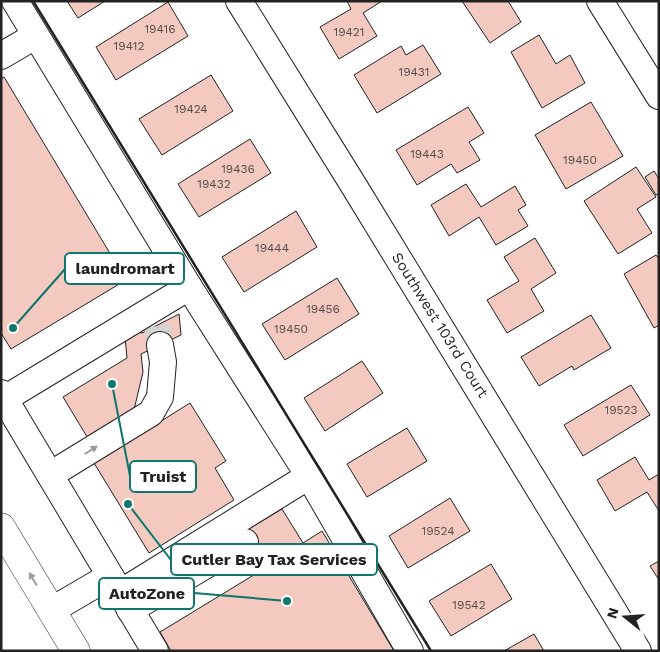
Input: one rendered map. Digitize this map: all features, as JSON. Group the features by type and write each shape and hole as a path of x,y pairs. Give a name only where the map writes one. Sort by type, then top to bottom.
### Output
{"highway":[{"path":"1,527 76,651"}],"street":[{"path":"14,1 189,287 309,476 410,651"},
{"name":"Southwest 103rd Court","path":"239,1 638,651"},
{"path":"600,1 659,96"},
{"path":"1,56 36,36"},
{"path":"155,651 2,398 155,327 189,287"},
{"path":"50,475 151,412 160,397 163,362 155,327"},
{"path":"124,600 309,476"},
{"path":"52,610 124,600 248,546"}],"building":[{"path":"67,1 105,1 78,18"},
{"path":"347,1 382,1 363,13 377,36 339,59 320,27 351,9"},
{"path":"462,1 508,1 521,22 490,43"},
{"path":"168,2 188,36 116,80 96,47"},
{"path":"539,35 556,64 570,55 585,83 542,108 511,52"},
{"path":"423,45 441,74 377,113 354,75 401,46 406,55"},
{"path":"211,75 233,111 162,155 139,119"},
{"path":"4,77 126,280 11,349 1,333 1,79"},
{"path":"591,102 623,156 566,189 535,135"},
{"path":"468,107 484,133 469,142 480,160 457,173 451,164 417,185 396,150"},
{"path":"250,139 271,173 199,217 178,184"},
{"path":"636,167 656,197 637,209 652,233 618,254 584,201"},
{"path":"654,171 659,179 659,194 656,195 645,177"},
{"path":"466,184 481,207 515,186 526,205 518,210 528,226 496,245 479,217 449,236 431,205"},
{"path":"296,211 317,247 244,292 222,257"},
{"path":"535,238 556,273 531,289 544,311 507,333 487,300 519,281 504,257"},
{"path":"656,255 659,259 659,325 654,328 624,274"},
{"path":"337,278 359,314 285,360 262,324"},
{"path":"179,314 181,335 141,354 143,372 133,414 89,440 63,397 127,358 125,337 132,331 142,333"},
{"path":"591,315 611,348 574,370 572,366 539,386 521,357"},
{"path":"362,361 383,393 325,431 304,398"},
{"path":"631,385 650,415 583,456 564,425"},
{"path":"190,403 226,461 215,468 234,500 149,553 94,463"},
{"path":"407,428 427,461 367,497 347,464"},
{"path":"635,457 649,480 659,474 659,511 647,492 615,511 597,480"},
{"path":"450,498 470,531 408,568 389,536"},
{"path":"282,509 303,543 322,531 394,651 171,651 160,632 262,570 240,534"},
{"path":"659,561 659,580 650,566"},
{"path":"491,564 512,599 451,636 429,601"},
{"path":"534,634 544,651 504,651"}],"tunnel":[{"path":"157,326 160,345"}],"wall":[{"path":"33,1 431,651"}],"place":[{"name":"laundromart","path":"13,328"},
{"name":"Truist","path":"112,384"},
{"name":"Cutler Bay Tax Services","path":"128,504"},
{"name":"AutoZone","path":"287,601"}]}
